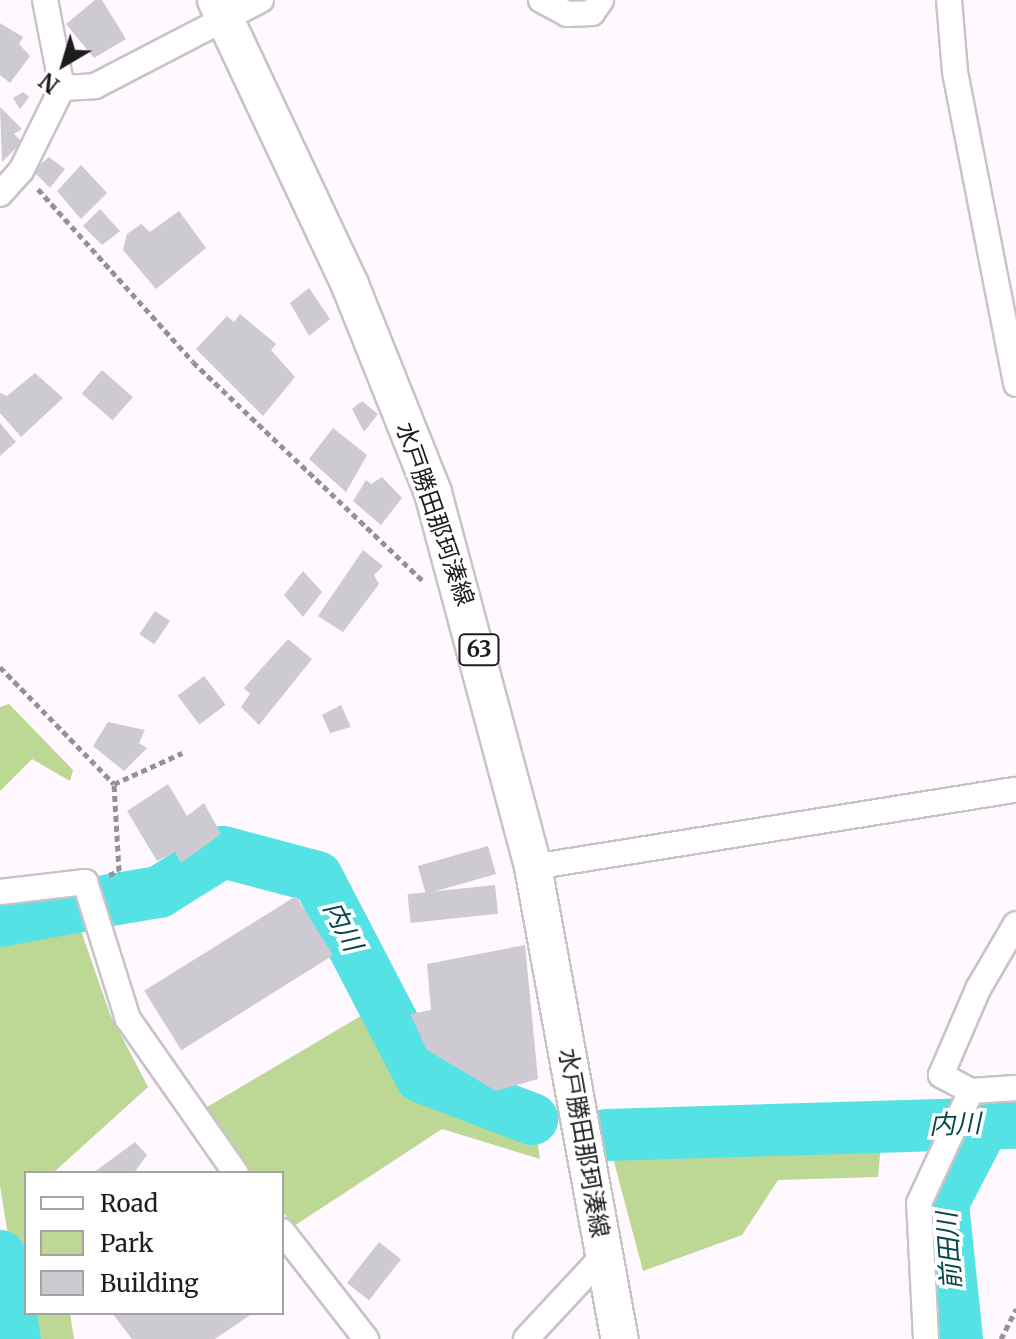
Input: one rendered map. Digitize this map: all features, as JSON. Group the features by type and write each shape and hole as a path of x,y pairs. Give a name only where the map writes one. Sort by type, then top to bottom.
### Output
{"main road":[{"name":"水戸勝田那珂湊線","path":"221,10 350,285 433,493 533,867 620,1339"}],"street":[{"path":"0,194 21,171 62,88 45,0"},
{"path":"62,88 95,86 221,10 261,0"},
{"path":"541,0 567,14 592,13 601,0"},
{"path":"949,0 955,72 1016,384"},
{"path":"533,867 1016,790"},
{"path":"0,892 85,882 128,1019 235,1171"},
{"path":"967,1100 941,1075 978,989 1016,924"},
{"path":"967,1100 1016,1088"},
{"path":"926,1339 919,1203 967,1100"},
{"path":"284,1234 366,1339"},
{"path":"526,1339 604,1255"}],"path":[{"path":"21,171 193,362 427,584"},
{"path":"0,667 114,784 119,871 85,882"},
{"path":"114,784 182,753"},
{"path":"1001,1339 1016,1309"}],"green space":[{"path":"9,704 73,770 70,781 32,759 0,791 0,707"},
{"path":"79,925 110,1014 148,1087 55,1171 24,1171 24,1315 70,1315 74,1339 25,1339 0,1186 0,938"},
{"path":"369,1011 418,1087 536,1132 540,1159 442,1129 294,1226 284,1214 284,1171 250,1171 202,1110"},
{"path":"609,1143 881,1144 878,1177 778,1180 742,1235 643,1271"}],"building":[{"path":"95,0 102,0 126,39 94,58 66,24"},
{"path":"0,23 23,37 19,44 30,56 10,83 0,75"},
{"path":"23,92 29,97 20,109 13,98"},
{"path":"0,107 22,129 14,134 22,142 2,162"},
{"path":"49,157 65,169 50,188 33,171"},
{"path":"81,165 107,193 81,219 57,191"},
{"path":"100,209 120,231 102,245 83,226"},
{"path":"179,211 206,248 156,289 123,250 127,234 141,224 150,232"},
{"path":"309,288 330,319 309,336 290,303"},
{"path":"240,314 276,344 271,350 295,377 263,416 196,349 227,316 234,322"},
{"path":"102,370 133,397 113,420 82,393"},
{"path":"35,373 63,398 21,437 0,413 0,393 7,396"},
{"path":"362,401 378,414 364,432 352,409"},
{"path":"0,423 16,442 0,456"},
{"path":"333,428 367,455 346,492 309,459"},
{"path":"382,477 402,498 381,525 353,501 366,480 371,484"},
{"path":"363,550 383,566 374,575 379,584 343,632 318,616"},
{"path":"303,571 322,592 303,617 284,595"},
{"path":"155,611 170,621 154,644 139,634"},
{"path":"288,639 312,659 259,725 241,707 250,694 244,688"},
{"path":"204,676 226,705 199,725 178,696"},
{"path":"341,705 351,727 330,733 322,715"},
{"path":"108,722 145,730 139,743 147,748 124,771 93,746"},
{"path":"168,784 187,816 204,803 221,834 181,863 175,852 157,861 127,811"},
{"path":"488,846 496,874 426,894 418,866"},
{"path":"495,885 498,914 411,923 407,894"},
{"path":"296,896 333,955 181,1050 144,991"},
{"path":"525,945 538,1079 496,1091 427,1050 410,1014 431,1010 427,964"},
{"path":"135,1142 147,1155 135,1171 96,1171"},
{"path":"379,1242 401,1259 369,1300 347,1283"},
{"path":"114,1315 250,1315 215,1339 132,1339"}],"waterway":[{"name":"内川","path":"99,902 159,892 223,852 317,877 421,1077 532,1119"},
{"path":"0,921 86,905"},
{"name":"内川","path":"606,1135 1016,1123"},
{"name":"前田川","path":"957,1339 943,1203 984,1124"},
{"path":"0,1256 15,1339"}]}
